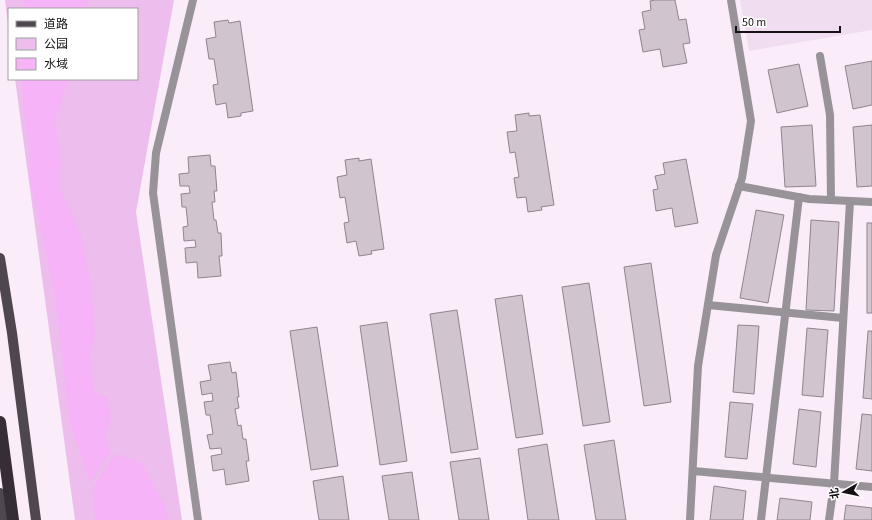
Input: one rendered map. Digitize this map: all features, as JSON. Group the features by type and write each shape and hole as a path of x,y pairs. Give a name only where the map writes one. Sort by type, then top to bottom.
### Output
{"highway":[{"path":"0,422 13,520"}],"main road":[{"path":"0,258 12,333 36,520"},
{"path":"0,493 4,520"}],"lane":[{"path":"193,0 156,153 153,192 198,520"},
{"path":"690,520 698,366 716,255 739,186 751,121 731,0"},
{"path":"820,56 830,115 831,200"},
{"path":"739,186 799,197 850,202 872,202"},
{"path":"761,520 799,197"},
{"path":"829,520 834,484 850,202"},
{"path":"708,304 843,318"},
{"path":"693,471 872,487"}],"shaded area":[{"path":"740,0 872,0 872,30 749,51"}],"green space":[{"path":"5,0 174,0 136,212 182,520 75,520 15,80 138,80 138,8 8,8 8,23"}],"water":[{"path":"24,0 89,0 86,8 25,8"},
{"path":"22,80 69,80 55,120 61,160 59,186 81,235 91,284 95,334 90,356 94,392 107,397 111,420 105,433 110,452 90,483 70,421 55,295 30,179 29,154"},
{"path":"115,454 142,463 166,508 168,520 95,520 93,488"}],"building":[{"path":"675,0 679,20 686,19 690,43 683,44 687,63 663,67 660,49 643,52 639,30 645,29 642,12 651,10 650,1"},
{"path":"228,20 229,23 240,21 253,111 241,113 241,116 228,118 226,103 216,105 213,85 218,84 214,59 209,59 206,39 216,37 214,22"},
{"path":"872,61 872,105 853,109 845,66"},
{"path":"799,64 808,106 777,113 768,70"},
{"path":"529,113 529,116 540,115 554,205 541,207 542,210 528,212 526,197 517,198 514,178 519,177 515,152 510,153 507,132 517,131 515,115"},
{"path":"812,125 816,186 785,187 781,127"},
{"path":"872,125 872,186 857,187 853,127"},
{"path":"210,155 211,166 215,166 217,191 214,191 215,202 212,202 214,220 216,220 218,233 221,233 222,256 219,256 221,276 198,278 197,262 186,263 185,248 196,247 195,240 184,241 183,227 188,226 186,207 182,207 181,194 190,193 189,186 180,186 179,174 189,173 188,157"},
{"path":"359,158 359,161 371,159 384,249 371,251 372,254 359,256 356,241 347,243 344,223 349,222 345,197 340,198 337,177 347,175 345,160"},
{"path":"686,159 698,223 675,227 672,208 656,211 653,190 658,189 655,176 665,174 663,163"},
{"path":"756,210 784,215 768,303 740,298"},
{"path":"811,220 839,222 834,311 806,310"},
{"path":"867,223 872,223 872,313 867,313"},
{"path":"651,263 671,402 644,406 624,267"},
{"path":"589,283 610,422 583,426 562,287"},
{"path":"522,295 543,434 516,438 495,299"},
{"path":"457,310 478,449 451,453 430,314"},
{"path":"387,322 407,461 380,465 360,326"},
{"path":"738,325 759,326 754,394 733,392"},
{"path":"317,327 338,466 311,470 290,331"},
{"path":"807,328 828,330 823,397 802,395"},
{"path":"868,331 872,331 872,399 863,398"},
{"path":"230,362 232,373 236,372 239,408 235,409 238,426 241,425 243,439 246,439 249,461 246,461 249,481 226,485 224,469 213,471 211,456 222,454 221,448 210,449 207,435 213,434 210,415 206,415 204,402 213,401 212,393 202,395 200,382 211,380 208,365"},
{"path":"730,402 753,404 747,459 725,457"},
{"path":"799,409 821,412 816,467 793,464"},
{"path":"862,414 872,415 872,471 856,469"},
{"path":"614,440 626,520 596,520 584,445"},
{"path":"547,444 559,520 528,520 518,449"},
{"path":"480,458 489,520 459,520 450,462"},
{"path":"412,472 419,520 389,520 382,476"},
{"path":"343,476 349,520 319,520 313,481"},
{"path":"714,486 746,491 743,520 710,520"},
{"path":"780,498 812,502 810,520 777,520"},
{"path":"846,505 872,508 872,520 844,520"}]}
